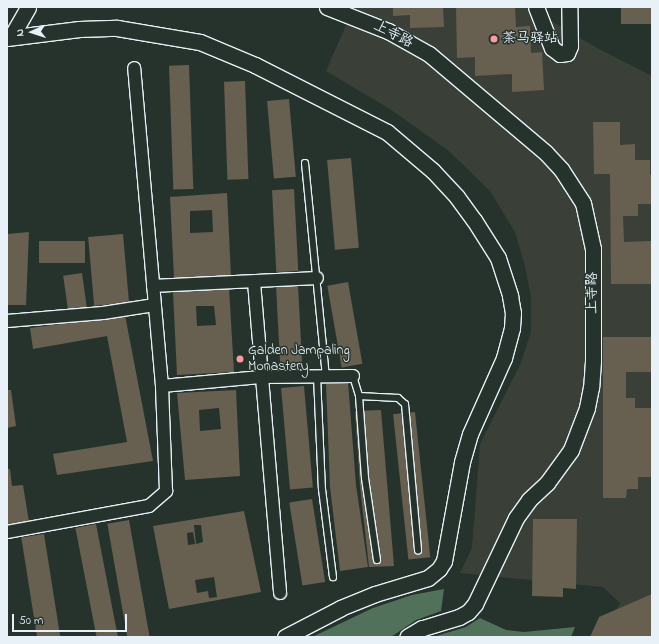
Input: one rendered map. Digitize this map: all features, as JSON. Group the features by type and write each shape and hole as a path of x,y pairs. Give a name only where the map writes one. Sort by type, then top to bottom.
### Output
{"street":[{"path":"9,37 28,7"},
{"name":"上寺路","path":"327,7 388,31 429,54 546,153 561,169 583,203 593,249 591,387 587,408 571,450 547,483 529,500 516,518 475,604 468,612 459,617 422,628 408,637"},
{"path":"536,7 552,48 560,54 566,54 569,51 570,46 569,7"},
{"path":"9,37 78,29 116,28 200,42 255,65 387,132 433,170 457,197 474,220 498,258 510,296 513,313 512,328 504,358 470,434 462,462 444,561 439,569 428,578 362,600 285,637"},
{"path":"7,532 149,506 166,491 162,386 134,68"},
{"path":"153,286 317,278"},
{"path":"254,282 280,593"},
{"path":"7,321 103,313 154,304"},
{"path":"162,386 261,377 353,376"}],"lane":[{"path":"305,163 317,278 322,376 322,489 333,577"},
{"path":"353,376 359,396 365,478 377,560"},
{"path":"359,396 398,398 405,404 418,550"}],"shaded area":[{"path":"354,7 528,7 595,47 652,76 652,637 600,637 620,603 603,587 460,573 472,548 480,444 520,365 531,332 531,297 525,266 515,232 490,191 449,151 390,109 326,71"}],"green space":[{"path":"444,589 441,611 416,620 391,637 312,637 373,608 412,595"},
{"path":"480,618 506,630 524,632 575,627 571,637 433,637 466,627"}],"building":[{"path":"393,7 443,7 444,27 410,28 410,15 393,16"},
{"name":"茶马驿站","path":"456,7 515,7 516,27 530,26 531,53 542,52 544,90 512,92 512,74 475,76 475,57 457,58"},
{"path":"621,7 652,7 652,24 621,24"},
{"path":"189,65 193,189 173,190 169,66"},
{"path":"245,81 248,179 227,180 224,82"},
{"path":"289,99 296,177 274,179 267,101"},
{"path":"593,122 620,122 620,145 635,144 635,160 650,160 650,175 652,175 652,204 638,204 638,216 623,216 624,242 652,241 652,284 611,284 610,174 594,174"},
{"path":"351,158 359,248 335,250 327,160"},
{"path":"294,189 298,271 276,272 272,190"},
{"path":"227,193 231,276 174,278 170,197","holes":["212,210 213,232 190,233 190,211"]},
{"path":"29,232 26,305 7,305 7,234"},
{"path":"123,234 129,303 94,306 88,237"},
{"path":"39,241 85,241 85,263 39,263"},
{"path":"82,273 87,308 68,310 63,276"},
{"path":"348,282 362,364 342,367 327,286"},
{"path":"298,285 302,367 280,368 276,286"},
{"path":"229,288 234,372 177,375 173,292","holes":["196,306 214,306 216,325 197,326"]},
{"path":"125,315 153,461 57,475 53,454 127,442 107,336 33,349 30,328"},
{"path":"603,337 652,337 652,372 626,372 626,398 635,398 635,408 652,408 652,477 638,477 638,489 627,489 626,498 603,498"},
{"path":"348,382 356,485 368,567 340,571 330,487 326,384"},
{"path":"304,386 313,488 290,490 281,388"},
{"path":"7,390 11,390 16,426 7,428"},
{"path":"236,390 240,476 185,480 177,393","holes":["219,408 221,429 200,431 199,410"]},
{"path":"381,410 394,566 369,567 360,486 355,411"},
{"path":"415,412 430,557 408,559 393,414"},
{"path":"7,469 10,469 12,486 23,485 29,522 7,525"},
{"path":"312,499 325,582 302,586 289,503"},
{"path":"244,511 261,592 169,609 153,526","holes":["194,525 201,525 203,542 196,544","193,532 195,544 188,545 187,533","214,577 217,597 209,598 208,591 197,593 195,580"]},
{"path":"533,519 577,519 576,589 563,588 563,597 532,596"},
{"path":"129,520 150,637 127,637 107,524"},
{"path":"96,524 118,637 97,637 75,528"},
{"path":"44,534 60,637 37,637 21,538"},
{"path":"652,594 652,637 590,637 599,617"}],"place":[{"name":"茶马驿站","path":"494,39"},
{"name":"Galden Jampaling Monastery","path":"240,359"}]}
